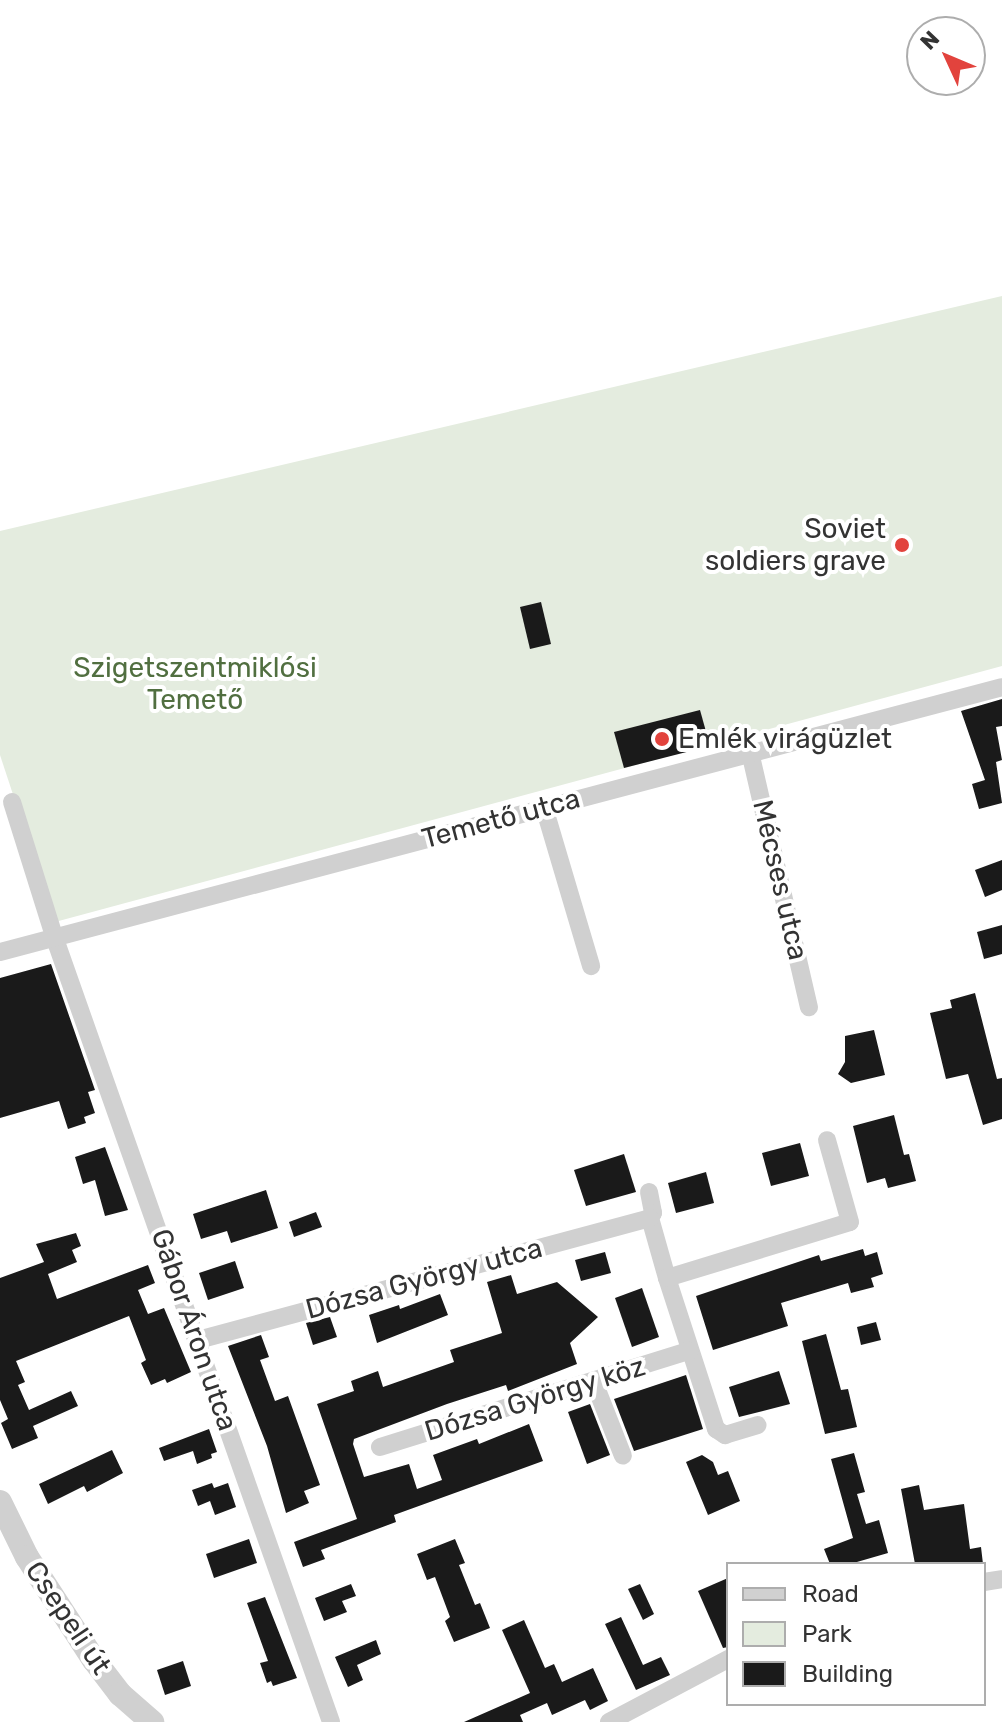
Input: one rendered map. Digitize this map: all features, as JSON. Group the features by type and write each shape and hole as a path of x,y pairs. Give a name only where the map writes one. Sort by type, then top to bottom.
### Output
{"street":[{"name":"Temető utca","path":"0,952 1002,687"},
{"name":"Mécses utca","path":"750,752 809,1007"},
{"name":"Gábor Áron utca","path":"12,802 55,939 331,1722"},
{"path":"544,807 591,966"},
{"path":"667,1278 850,1222 827,1140"},
{"path":"649,1192 653,1213 650,1218 667,1278 719,1433 725,1435 758,1425"},
{"name":"Dózsa György utca","path":"198,1340 650,1218"},
{"name":"Dózsa György köz","path":"380,1447 689,1351"},
{"path":"594,1382 623,1456"},
{"name":"Csepeli út","path":"0,1502 27,1557 94,1660 120,1694 152,1722"},
{"path":"609,1722 726,1660"}],"green space":[{"name":"Szigetszentmiklósi Temető","path":"1002,296 1002,666 55,922 0,755 0,531"}],"building":[{"path":"541,602 551,644 530,649 520,607"},
{"path":"1002,699 1002,726 996,727 1002,760 996,762 1002,803 979,809 972,784 985,780 961,711"},
{"name":"Emlék virágüzlet","path":"700,710 710,746 624,768 614,732"},
{"path":"1002,860 1002,890 985,897 975,870"},
{"path":"1002,925 1002,954 984,959 977,932"},
{"path":"51,964 95,1090 88,1092 95,1113 84,1117 86,1123 68,1129 59,1101 0,1118 0,978"},
{"path":"975,993 997,1079 1002,1078 1002,1119 983,1125 968,1074 946,1079 930,1013 952,1008 950,1000"},
{"path":"874,1030 885,1075 851,1083 838,1074 845,1062 845,1036"},
{"path":"894,1115 904,1155 909,1154 916,1181 888,1188 885,1178 867,1183 853,1126"},
{"path":"800,1143 809,1176 771,1186 762,1153"},
{"path":"105,1147 128,1210 105,1216 95,1180 83,1184 75,1157"},
{"path":"624,1154 636,1192 586,1206 574,1170"},
{"path":"706,1172 714,1203 676,1213 668,1183"},
{"path":"266,1190 278,1228 231,1243 227,1231 201,1239 193,1214"},
{"path":"316,1212 322,1227 294,1237 289,1222"},
{"path":"76,1233 81,1246 72,1250 77,1262 48,1274 57,1299 148,1265 155,1283 138,1290 148,1314 164,1308 191,1372 167,1383 165,1379 151,1385 141,1363 146,1360 129,1316 16,1361 25,1382 18,1385 29,1410 71,1391 78,1406 33,1426 38,1438 12,1449 1,1423 8,1419 0,1400 0,1278 44,1262 36,1244"},
{"path":"863,1249 865,1256 877,1252 883,1274 871,1278 874,1287 851,1293 848,1283 781,1303 788,1326 713,1350 696,1296 819,1255 821,1261"},
{"path":"605,1252 611,1273 581,1281 575,1260"},
{"path":"235,1261 244,1288 208,1300 199,1273"},
{"path":"511,1275 517,1294 557,1282 598,1317 570,1343 577,1364 508,1391 506,1385 447,1404 354,1439 353,1444 364,1477 409,1464 417,1489 442,1480 433,1455 477,1439 479,1444 529,1424 543,1461 394,1515 396,1522 321,1550 325,1559 303,1567 294,1542 357,1519 317,1404 354,1391 351,1381 378,1371 383,1387 454,1362 450,1350 502,1333 487,1282"},
{"path":"642,1288 659,1337 632,1347 615,1298"},
{"path":"440,1294 448,1315 377,1343 369,1315 399,1305 400,1309"},
{"path":"330,1317 337,1337 313,1345 306,1323"},
{"path":"876,1322 881,1340 861,1345 857,1327"},
{"path":"826,1334 841,1390 848,1389 857,1427 825,1434 802,1341"},
{"path":"261,1335 269,1357 260,1360 275,1401 288,1396 320,1485 304,1491 309,1503 286,1513 267,1446 228,1346"},
{"path":"779,1371 790,1404 739,1417 729,1387"},
{"path":"686,1375 703,1429 634,1451 614,1399"},
{"path":"590,1404 610,1455 587,1464 568,1412"},
{"path":"209,1429 217,1452 211,1454 212,1458 197,1464 193,1451 164,1461 159,1448"},
{"path":"112,1450 123,1473 87,1492 84,1486 48,1504 39,1484"},
{"path":"854,1453 865,1492 857,1494 866,1524 879,1520 888,1553 857,1562 829,1562 824,1549 853,1538 831,1459"},
{"path":"702,1455 713,1462 718,1475 728,1471 740,1501 708,1515 686,1462"},
{"path":"212,1483 214,1488 228,1483 236,1507 215,1515 210,1501 198,1506 192,1490"},
{"path":"919,1485 924,1510 964,1504 970,1549 981,1547 983,1562 915,1562 901,1489"},
{"path":"249,1539 257,1563 214,1578 206,1554"},
{"path":"455,1539 465,1563 459,1565 475,1605 480,1603 490,1628 454,1642 445,1621 450,1617 435,1577 427,1580 417,1554"},
{"path":"726,1579 726,1647 723,1648 698,1591"},
{"path":"351,1584 356,1596 342,1601 347,1612 324,1621 315,1598"},
{"path":"640,1584 654,1614 643,1620 628,1589"},
{"path":"265,1597 297,1678 273,1686 271,1681 267,1683 260,1663 268,1661 247,1603"},
{"path":"621,1617 643,1665 661,1657 670,1675 636,1690 605,1624"},
{"path":"524,1620 545,1668 554,1664 562,1682 593,1668 608,1701 590,1710 585,1700 552,1715 547,1703 520,1715 523,1722 464,1722 530,1693 502,1630"},
{"path":"376,1640 381,1654 357,1665 363,1680 348,1687 335,1657"},
{"path":"183,1661 191,1686 165,1695 157,1670"}],"place":[{"name":"Soviet soldiers grave","path":"902,545"},
{"name":"Emlék virágüzlet","path":"662,739"}]}
